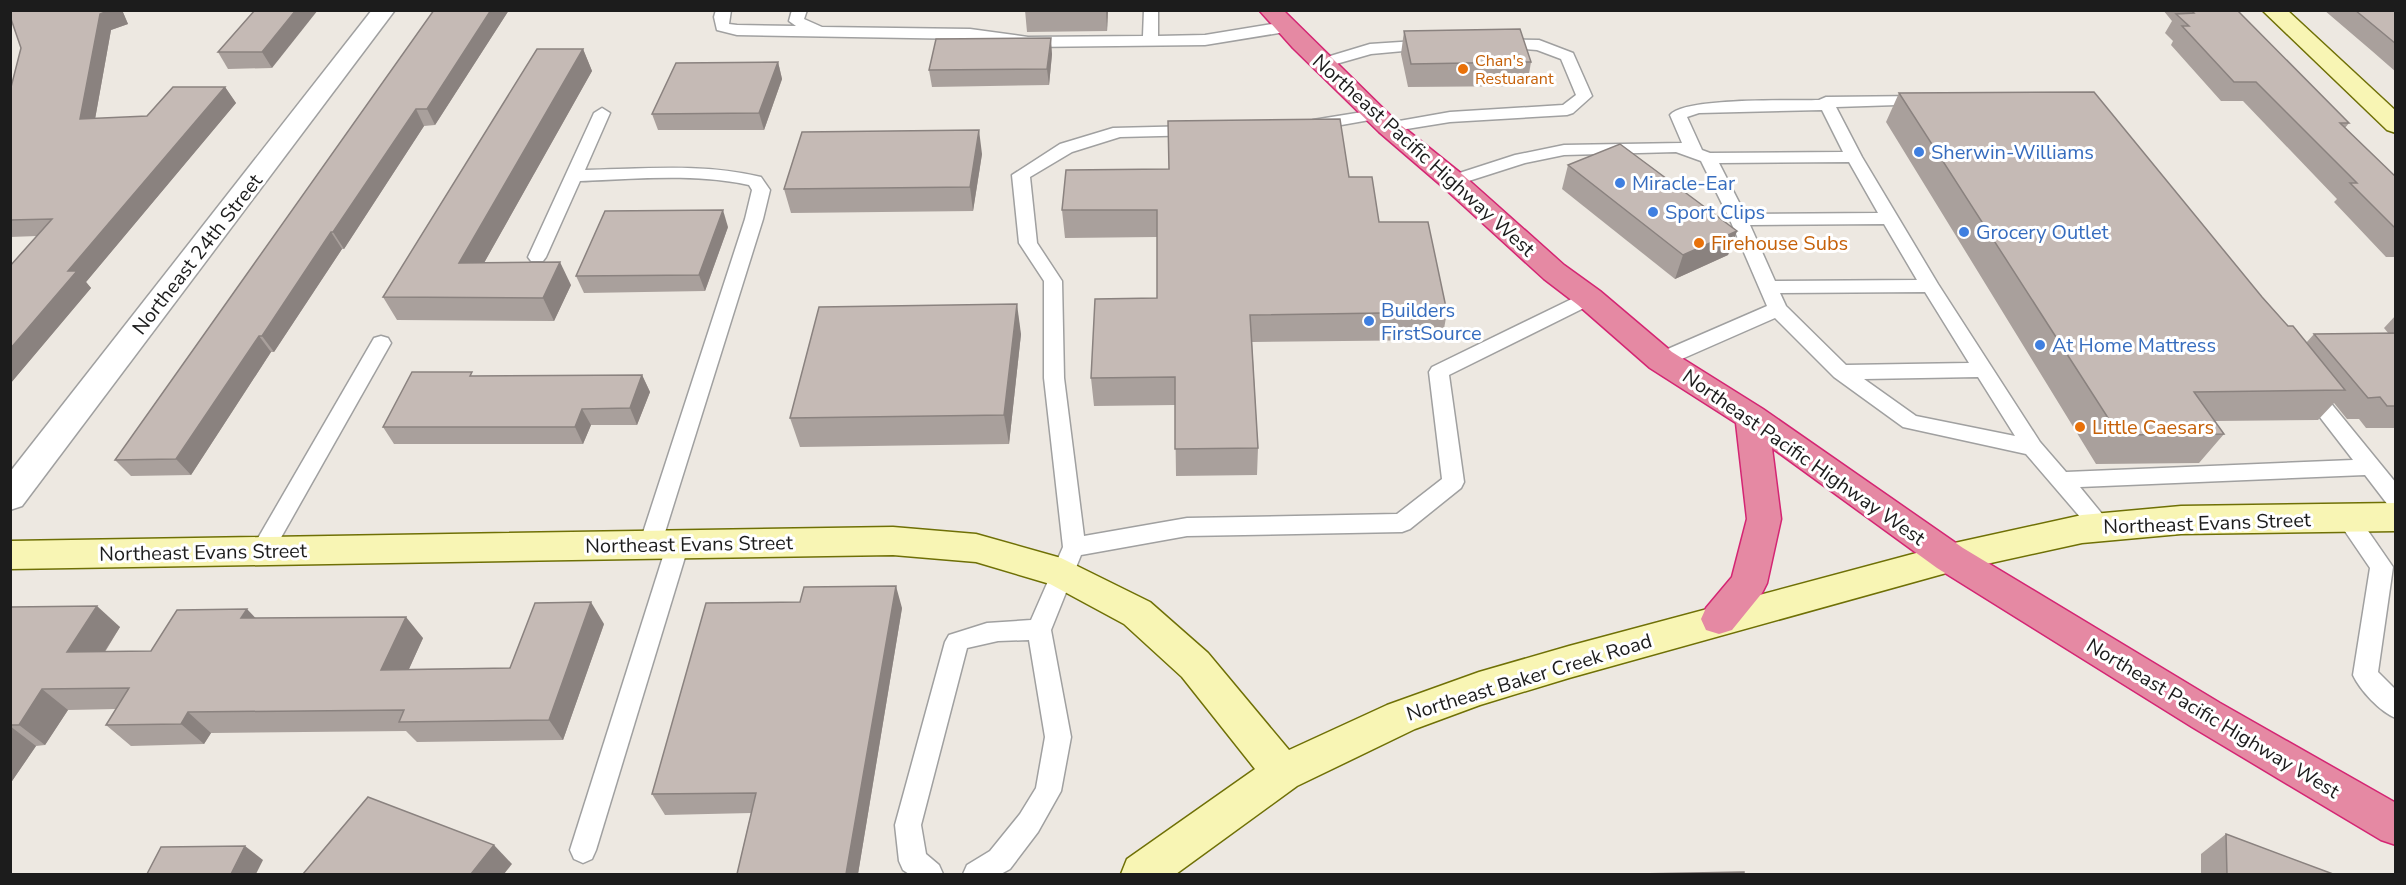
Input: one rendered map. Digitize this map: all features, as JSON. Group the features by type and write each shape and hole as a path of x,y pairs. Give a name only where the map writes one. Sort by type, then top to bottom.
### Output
{"highway":[{"name":"Northeast Pacific Highway West","path":"1277,19 1381,121 1454,182 1554,272 1589,298 1661,360 1752,417 1950,558 2206,715 2396,826"},
{"path":"1719,619 1749,583 1764,519 1752,417"}],"street":[{"name":"Northeast 24th Street","path":"10,497 384,10"},
{"path":"2273,10 2396,125"},
{"name":"Northeast Evans Street","path":"1950,558 2101,526 2181,520 2396,517"},
{"name":"Northeast Evans Street","path":"10,555 893,541 976,548 1068,560 1137,613 1196,665 1283,773"},
{"name":"Northeast Baker Creek Road","path":"1142,874 1283,773 1401,717 1479,688 1719,619 1950,558"}],"lane":[{"path":"724,10 721,17 722,27 736,30 970,34 1028,42 1204,40 1277,19"},
{"path":"800,10 796,21 820,31"},
{"path":"1150,40 1151,10"},
{"path":"1322,63 1370,49 1444,44"},
{"path":"1290,129 1567,110 1584,96 1568,56 1539,45 1479,44"},
{"path":"1827,105 1826,102 1939,101"},
{"path":"1827,105 1699,108 1678,115 1739,220 1778,309 1841,372 1910,422 2033,448"},
{"path":"1827,105 1854,157 1930,285 2033,448 2101,526"},
{"path":"537,257 602,113"},
{"path":"977,874 1000,860 1029,823 1048,791 1058,737 1040,630 1068,560 1054,378 1053,281 1028,243 1022,175 1066,148 1119,132 1210,130"},
{"path":"1454,182 1521,159 1564,150 1678,147 1701,155 1854,157"},
{"path":"574,176 720,175 755,181 761,190 583,850"},
{"path":"1739,220 1890,218"},
{"path":"1768,287 1930,285"},
{"path":"1068,560 1187,527 1402,523 1453,482 1439,372 1589,298"},
{"path":"1661,360 1778,309"},
{"path":"262,551 381,343"},
{"path":"1841,372 1985,370"},
{"path":"2297,375 2396,499"},
{"path":"2063,480 2370,467"},
{"path":"2347,518 2382,567 2365,675 2396,707"},
{"path":"928,874 914,861 908,825 957,642 976,635 1016,630 1040,630"}],"building":[{"path":"10,10 110,10 100,14 80,119 147,116 173,87 225,87 68,271 77,271 10,349 10,266 52,219 10,220 10,91 21,48"},
{"path":"255,10 296,10 262,52 218,52"},
{"path":"434,10 491,10 427,109 416,109 176,459 115,460"},
{"path":"2191,10 2237,10 2349,123 2340,123 2396,177 2396,229 2350,183 2357,183 2256,82 2234,82 2182,26 2189,26 2176,14 2194,13"},
{"path":"2355,10 2396,10 2396,44 2384,34"},
{"path":"1520,29 1531,62 1411,64 1404,31"},
{"path":"1051,38 1047,69 929,70 936,39"},
{"path":"537,49 583,49 459,263 560,262 543,298 383,297"},
{"path":"778,62 759,113 652,114 676,63"},
{"path":"2094,92 2262,297 2288,326 2293,326 2345,390 2194,392 2224,434 2119,435 1899,93"},
{"path":"1340,119 1349,177 1372,177 1379,222 1428,222 1447,312 1250,315 1258,448 1175,449 1175,377 1091,378 1095,299 1157,298 1157,210 1062,210 1066,170 1169,169 1168,121"},
{"path":"979,130 970,187 784,189 802,132"},
{"path":"1620,144 1737,231 1683,255 1568,165"},
{"path":"723,210 699,275 576,276 605,211"},
{"path":"1017,304 1004,415 790,418 819,307"},
{"path":"2396,333 2396,406 2387,406 2380,397 2368,398 2314,334"},
{"path":"412,372 472,372 470,376 642,375 630,408 582,409 575,427 383,427"},
{"path":"896,586 846,874 737,874 756,793 652,794 706,603 800,602 804,587"},
{"path":"591,602 549,720 399,722 404,710 188,712 181,724 106,725 129,688 42,689 19,725 10,725 10,607 97,606 67,652 151,651 177,610 247,609 241,618 406,617 381,670 510,668 535,603"},
{"path":"368,797 494,845 471,874 303,874"},
{"path":"2226,834 2333,874 2227,874"},
{"path":"245,846 231,874 147,874 161,847"},
{"path":"1744,872 1744,874 1636,874"}],"place":[{"name":"Chan's Restuarant","path":"1463,69"},
{"name":"Sherwin-Williams","path":"1919,152"},
{"name":"Miracle-Ear","path":"1620,183"},
{"name":"Sport Clips","path":"1653,212"},
{"name":"Grocery Outlet","path":"1964,232"},
{"name":"Firehouse Subs","path":"1699,243"},
{"name":"Builders FirstSource","path":"1369,321"},
{"name":"At Home Mattress","path":"2040,345"},
{"name":"Little Caesars","path":"2080,427"}]}
